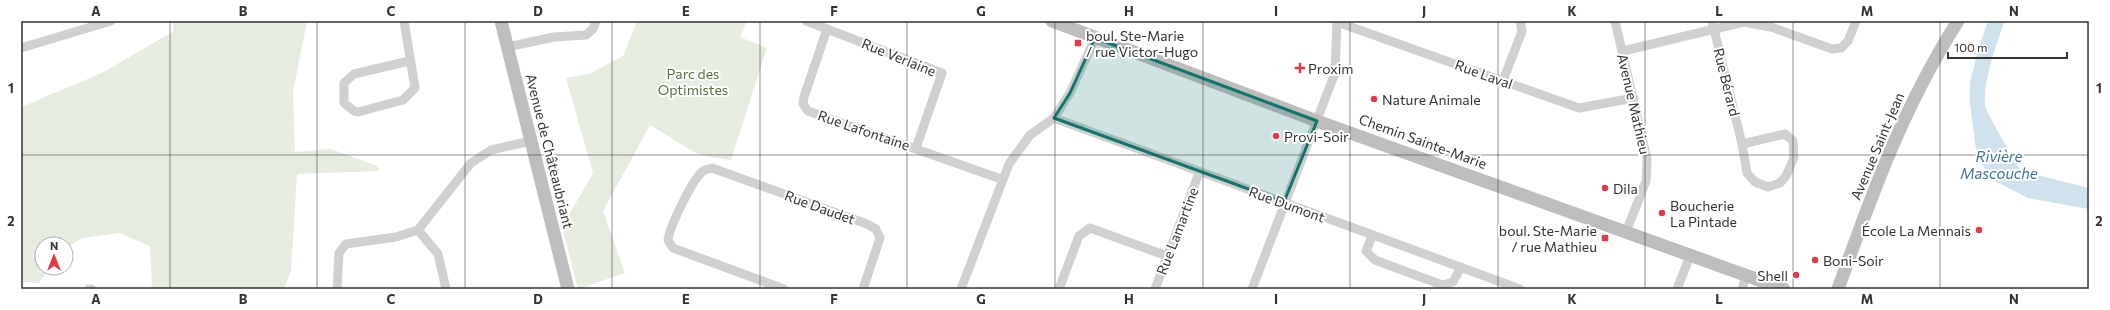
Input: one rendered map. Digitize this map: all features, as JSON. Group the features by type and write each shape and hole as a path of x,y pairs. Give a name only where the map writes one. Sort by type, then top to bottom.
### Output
{"street":[{"path":"21,46 110,21"},
{"path":"404,21 409,61 415,88 404,100 358,112 354,111 344,103 344,83 349,77 354,74 409,61"},
{"name":"Avenue de Châteaubriant","path":"501,21 568,289"},
{"path":"507,48 554,37 586,35 592,29 596,21"},
{"name":"Rue Verlaine","path":"806,21 827,30 935,68 942,73 916,148"},
{"name":"Chemin Sainte-Marie","path":"1052,21 1317,121 1784,289"},
{"path":"1503,81 1522,31 1520,21"},
{"name":"Avenue Mathieu","path":"1615,21 1647,159 1646,181 1626,232"},
{"path":"1622,51 1713,25 1744,22 1771,27 1832,49 1841,48 1848,41 1856,21"},
{"name":"Avenue Saint-Jean","path":"1838,289 1903,120 1922,82 1958,21"},
{"path":"1252,289 1284,202 1335,73 1337,22"},
{"name":"Rue Laval","path":"1337,22 1579,108 1634,98"},
{"name":"Rue Bérard","path":"1713,25 1742,144 1747,173 1755,182 1768,187 1780,183 1786,176 1794,158 1793,141 1785,134 1742,144"},
{"name":"Rue Lafontaine","path":"827,30 804,97 803,104 808,111 1001,179"},
{"path":"961,289 1001,179 1009,164 1030,135 1054,118 1070,92 1095,38"},
{"name":"Rue Dumont","path":"1054,118 1284,202 1372,236 1520,289"},
{"path":"337,289 339,253 346,244 396,237 418,230 471,163 491,150 531,140"},
{"name":"Rue Daudet","path":"768,286 673,248 668,240 670,228 694,182 704,171 712,168 867,224 876,229 880,238 863,289"},
{"name":"Rue Lamartine","path":"1155,289 1199,172"},
{"path":"1060,289 1079,236 1090,228 1167,256"},
{"path":"418,230 438,254 446,289"},
{"path":"1372,236 1366,251 1374,260 1442,285 1453,282 1461,267"},
{"path":"1677,289 1690,256"},
{"path":"1742,289 1746,276"},
{"path":"768,286 784,289"}],"highlighted area":[{"path":"1095,38 1317,121 1284,202 1054,118 1070,93"}],"green space":[{"path":"172,21 307,21 293,92 295,152 331,149 377,166 379,171 297,174 291,271 284,289 152,289 150,246 119,233 82,238 74,243 74,236 34,236 34,276 44,276 39,283 21,282 21,107 102,73 174,31"},
{"name":"Parc des Optimistes","path":"637,21 747,21 740,37 767,48 731,160 699,155 650,125 603,211 625,273 578,289 562,227 593,173 566,78 589,74 623,56"}],"water":[{"name":"Rivière Mascouche","path":"1988,21 2005,21 1988,73 1985,95 1986,109 1995,126 2021,171 2089,188 2089,209 2028,198 1989,178 1976,151 1970,104 1970,82 1979,47"}],"place":[{"name":"boul. Ste-Marie / rue Victor-Hugo","path":"1078,43"},
{"name":"Proxim","path":"1300,68"},
{"name":"Nature Animale","path":"1374,99"},
{"name":"Provi-Soir","path":"1276,136"},
{"name":"Dila","path":"1605,188"},
{"name":"Boucherie La Pintade","path":"1662,213"},
{"name":"École La Mennais","path":"1979,230"},
{"name":"boul. Ste-Marie / rue Mathieu","path":"1605,238"},
{"name":"Boni-Soir","path":"1815,260"},
{"name":"Shell","path":"1796,275"}]}
